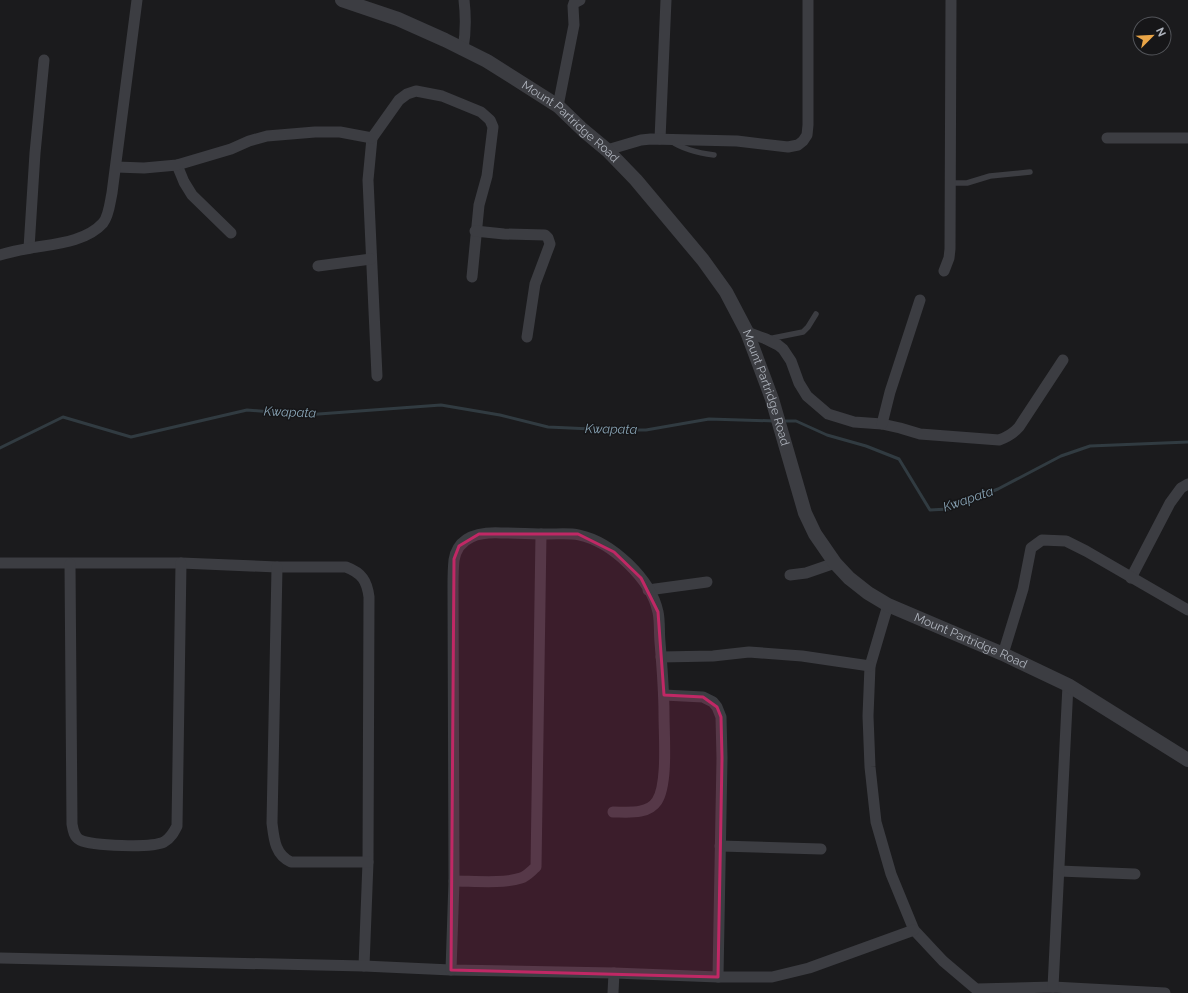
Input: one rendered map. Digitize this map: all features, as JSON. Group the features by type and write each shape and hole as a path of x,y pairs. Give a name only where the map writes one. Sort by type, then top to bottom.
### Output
{"street":[{"path":"0,254 58,244 80,238 104,222 112,193 116,167 137,0"},
{"name":"Mount Partridge Road","path":"342,0 398,19 487,61 558,106 607,150 641,186 703,260 726,292 747,332 772,399 805,513 815,534 835,563 849,578 868,593 888,605 1003,654 1068,684 1188,760"},
{"path":"463,49 466,34 464,0"},
{"path":"558,106 574,25 573,6 574,3 580,0"},
{"path":"665,139 666,0"},
{"path":"607,150 640,140 665,139 737,141 788,147 803,141 807,135 808,125 808,0"},
{"path":"944,271 949,258 950,249 951,0"},
{"path":"29,248 35,153 44,60"},
{"path":"377,376 368,180 372,138 399,100 407,94 416,91 442,96 485,115 490,120 493,127 487,176 479,205 475,231 472,277"},
{"path":"116,167 144,168 177,165 231,149 249,141 267,136 315,132 340,132 372,138"},
{"path":"1107,138 1188,138"},
{"path":"177,165 184,182 192,195 231,233"},
{"path":"475,231 504,234 545,235 548,238 550,244 535,284 527,337"},
{"path":"318,266 371,258"},
{"path":"882,424 890,392 920,300"},
{"path":"747,332 778,345 787,354 806,396 828,414 854,422 882,424 920,434 998,440 1006,438 1013,434 1019,427 1063,360"},
{"path":"1132,578 1170,503 1181,488 1188,484"},
{"path":"451,970 454,881 454,559 459,546 466,539 479,534 499,532 578,534 594,540 614,552 631,566 641,578 648,590 658,612 664,695 664,777 661,793 657,802 649,808 638,812 613,812"},
{"path":"454,881 504,880 521,878 530,873 536,867 541,534"},
{"path":"1003,654 1023,589 1031,548 1042,540 1066,541 1188,610"},
{"path":"0,563 181,563 277,567 346,567 355,570 362,576 368,585 368,862 364,966"},
{"path":"70,564 71,791 74,833 79,840 90,843 155,845 171,837 177,826 181,563"},
{"path":"790,575 806,573 835,563"},
{"path":"277,567 272,823 274,839 279,853 284,859 292,862 368,862"},
{"path":"648,590 707,582"},
{"path":"888,605 878,634 870,666 868,716 870,767 876,822 891,874 914,930 943,961 977,991 1052,987 1165,993"},
{"path":"661,657 712,656 749,652 802,656 870,666"},
{"path":"1052,987 1068,684"},
{"path":"664,695 703,697 713,702 721,717 722,758 718,977"},
{"path":"720,846 821,849"},
{"path":"1058,871 1135,874"},
{"path":"0,958 364,966 451,970 614,973 718,977 772,977 809,968 914,930"},
{"path":"613,993 614,973"}],"lane":[{"path":"665,139 679,147 714,155"},
{"path":"951,182 967,182 990,176 1030,172"},
{"path":"766,339 803,332 816,314"}],"highlighted area":[{"path":"479,534 578,534 614,552 641,578 658,612 664,695 703,697 717,707 721,717 722,758 718,977 451,970 454,559 459,546"}],"waterway":[{"name":"Kwapata","path":"0,448 63,417 131,437 247,410 305,415 441,405 500,415 548,427 614,430 646,430 709,419 775,421"},
{"name":"Kwapata","path":"782,421 796,421 827,435 866,446 899,459 930,510 948,509 998,489 1061,456 1090,446 1188,442"}]}
